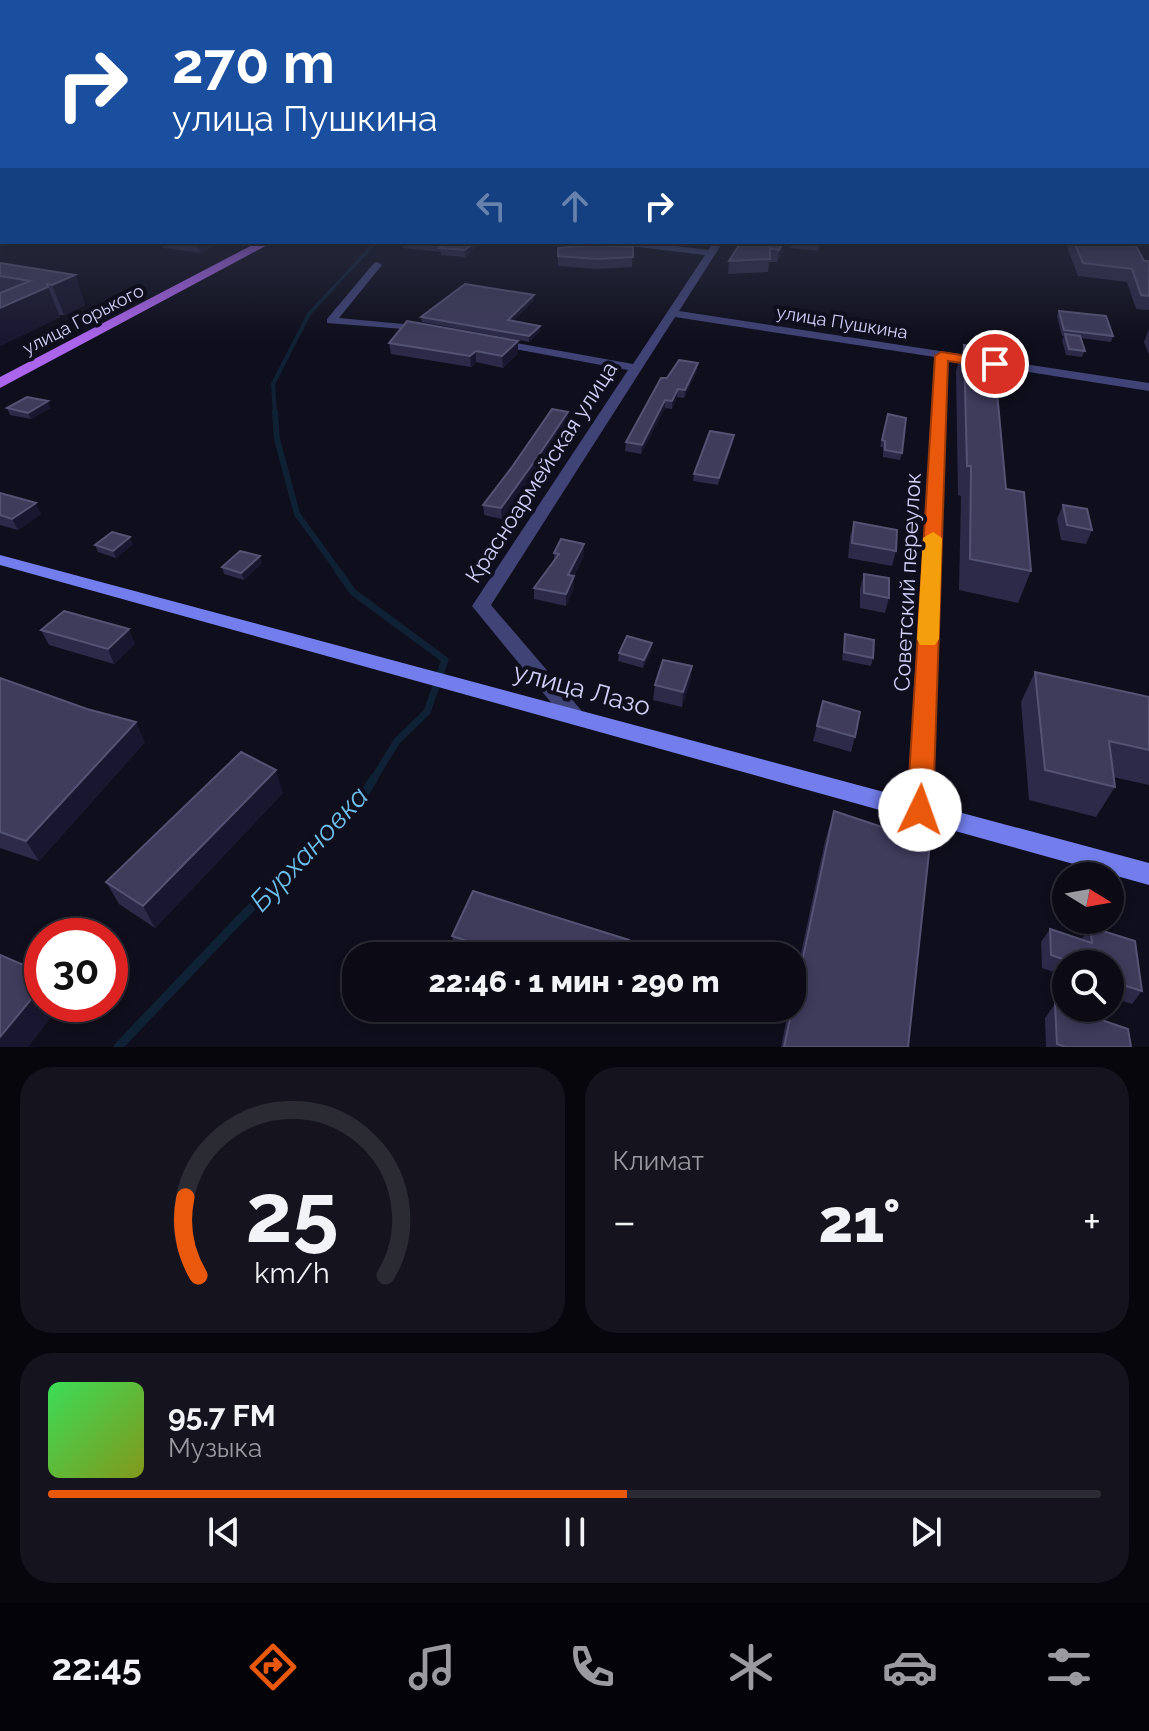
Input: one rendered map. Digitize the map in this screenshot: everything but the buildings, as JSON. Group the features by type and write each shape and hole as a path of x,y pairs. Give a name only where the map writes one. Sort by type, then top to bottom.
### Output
{"main road":[{"name":"улица Горького","path":"0,383 263,244"},
{"name":"улица Лазо","path":"0,560 1149,874"}],"street":[{"path":"652,244 715,248"},
{"name":"Красноармейская улица","path":"574,716 481,606 715,248"},
{"path":"377,265 331,321 402,325 433,331"},
{"name":"улица Пушкина","path":"673,313 1149,387"},
{"path":"480,339 635,368"},
{"name":"Советский переулок","path":"920,810 941,356"}],"waterway":[{"name":"Бурхановка","path":"331,290 374,244"},
{"name":"Бурхановка","path":"275,414 273,384 309,314 333,288"},
{"name":"Бурхановка","path":"275,412 277,439 297,514 340,573"},
{"name":"Бурхановка","path":"338,571 353,592 445,660 427,712 397,741 373,780"},
{"name":"Бурхановка","path":"118,1047 239,920 360,801 374,778"}],"slow traffic":[{"path":"928,639 933,538"}],"route":[{"path":"920,810 941,356 995,364"}]}
